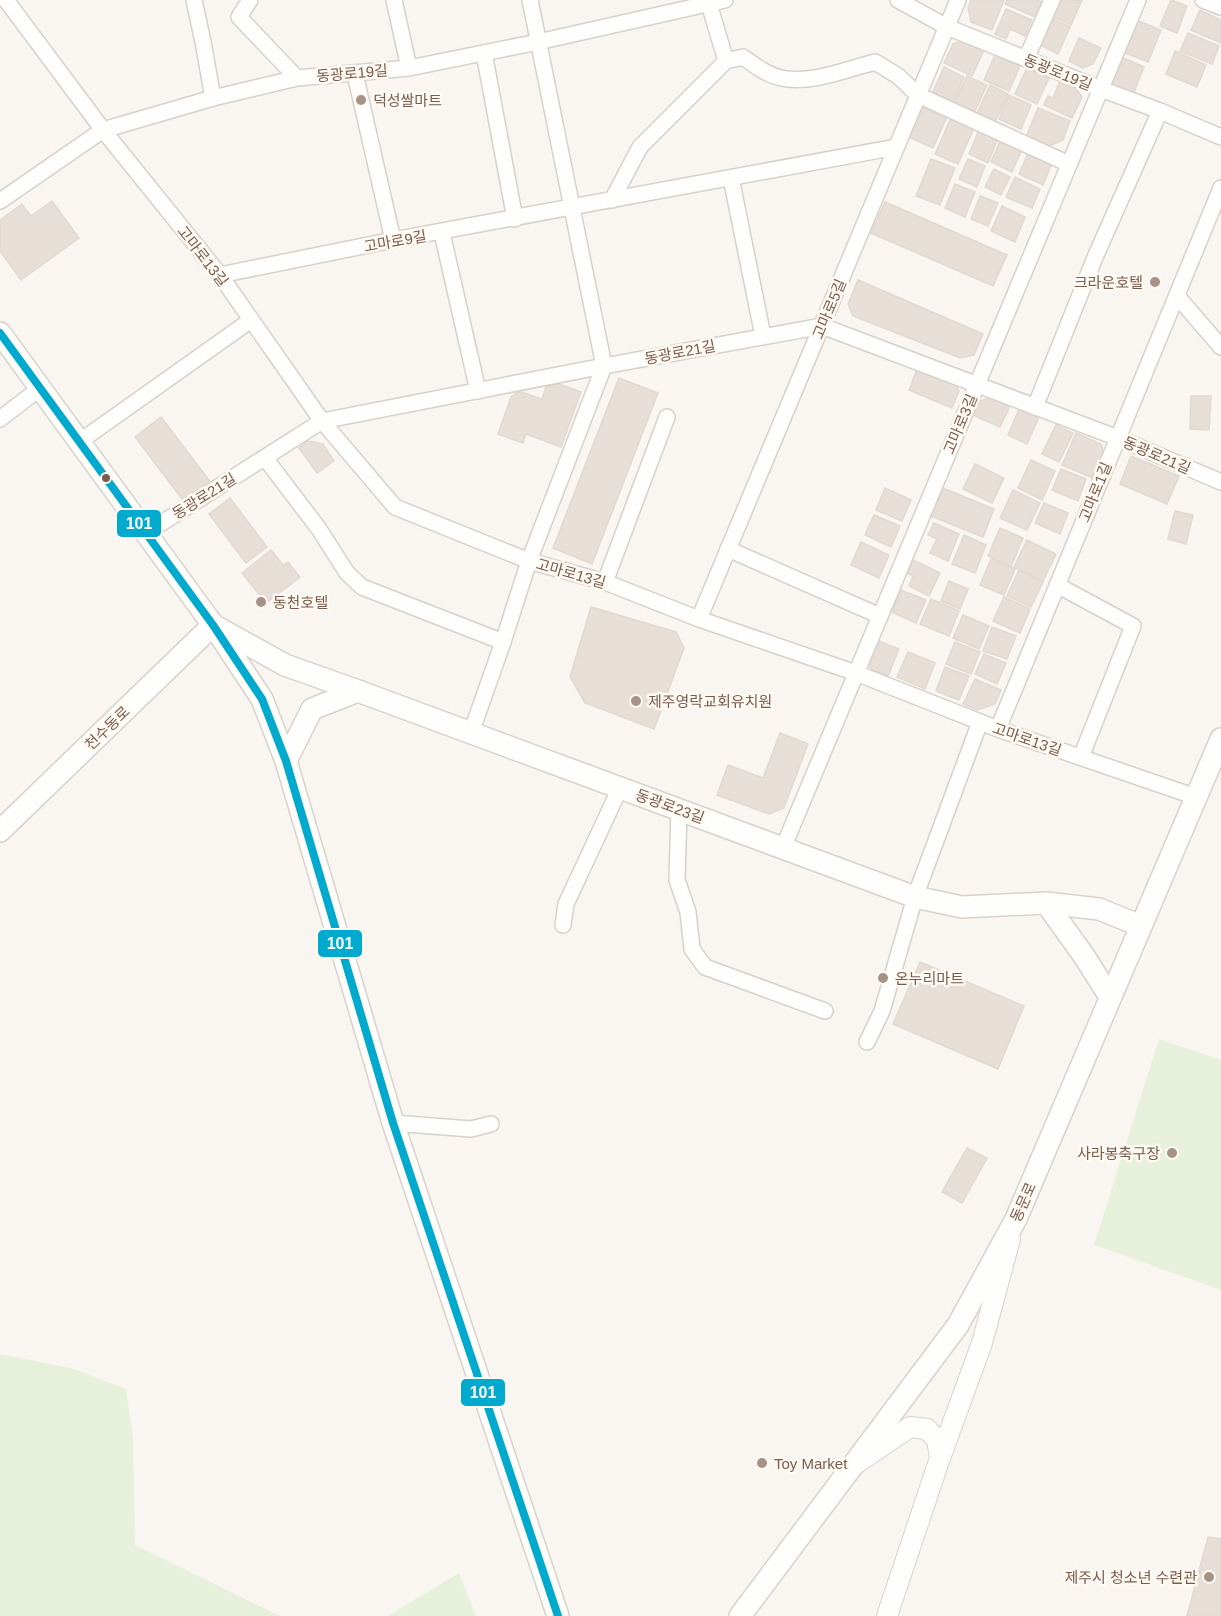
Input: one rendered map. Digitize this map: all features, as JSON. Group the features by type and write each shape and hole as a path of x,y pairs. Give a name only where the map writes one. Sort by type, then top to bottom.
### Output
{"main road":[{"path":"0,333 213,625 262,699 286,761 393,1123 558,1616"},
{"name":"동광로23길","path":"213,625 285,665 915,897 962,907 1046,903 1100,909 1141,926"},
{"name":"천수동로","path":"0,831 213,625"},
{"path":"286,761 312,709 358,691"},
{"name":"동문로","path":"740,1616 958,1325 1016,1219 1221,739"},
{"path":"1046,903 1110,997"}],"street":[{"name":"고마로13길","path":"6,0 104,130 220,275 322,422 395,507 530,561 605,582 699,619 856,673 998,729 1196,797"},
{"path":"194,0 213,99"},
{"path":"250,0 239,17 297,78"},
{"path":"394,0 409,68"},
{"path":"471,733 530,561 604,366 530,0"},
{"name":"동광로19길","path":"0,201 104,130 213,99 297,78 409,68 538,42 678,5 709,4 725,0"},
{"name":"동광로19길","path":"898,0 947,27 1221,136"},
{"name":"고마로5길","path":"699,619 958,0"},
{"path":"1026,59 1052,0"},
{"name":"고마로3길","path":"783,848 1138,0"},
{"path":"1203,0 1221,8"},
{"path":"709,4 726,61"},
{"path":"484,53 515,219"},
{"path":"612,200 640,147 726,61 743,57 760,69 780,78 808,79 874,63 898,76 918,94 1069,164"},
{"path":"355,74 393,240"},
{"path":"1035,407 1096,255 1160,111"},
{"name":"고마로9길","path":"220,275 393,240 896,147"},
{"path":"731,178 764,336"},
{"name":"고마로1길","path":"998,729 1221,188"},
{"path":"442,232 478,391"},
{"path":"1178,296 1221,347"},
{"path":"79,442 251,320"},
{"name":"동광로21길","path":"146,533 322,422 604,366 822,326 1118,438 1221,482"},
{"path":"0,419 40,388"},
{"path":"605,582 667,417"},
{"path":"265,458 319,529 347,573 362,587 503,642"},
{"path":"728,549 880,616"},
{"path":"1057,585 1133,627 1081,757"},
{"path":"867,1042 882,1011 915,897 980,722"},
{"path":"563,925 566,904 620,788"},
{"path":"679,810 677,880 688,912 692,949 705,967 825,1011"},
{"path":"393,1123 471,1129 491,1124"},
{"path":"887,1616 940,1458 982,1343 1016,1219"},
{"path":"852,1466 910,1427 927,1429 937,1440 940,1458"}],"green space":[{"name":"사라봉축구장","path":"1159,1039 1221,1060 1221,1290 1094,1245"},
{"path":"0,1354 71,1368 126,1389 133,1438 135,1545 280,1616 0,1616"},
{"path":"459,1573 476,1616 388,1616"}],"building":[{"path":"971,0 1004,0 992,30 971,22 968,8"},
{"path":"1007,0 1042,2 1035,17 1005,4"},
{"path":"1058,0 1082,0 1071,25 1051,16"},
{"path":"1171,0 1187,6 1177,33 1160,26"},
{"path":"1006,9 1032,20 1025,36 1010,29 1006,39 995,34"},
{"path":"1200,10 1221,20 1221,43 1191,30"},
{"path":"1048,17 1070,27 1058,54 1036,43"},
{"path":"1136,20 1161,30 1148,62 1123,52"},
{"path":"1188,33 1219,46 1212,64 1180,51"},
{"path":"1079,38 1101,48 1093,64 1083,68 1069,61"},
{"path":"967,40 985,48 972,76 944,63 953,44"},
{"path":"1175,51 1206,65 1197,87 1166,74"},
{"path":"995,55 1020,66 1009,91 984,80"},
{"path":"1119,56 1144,67 1133,95 1114,87 1111,77"},
{"path":"944,67 964,77 953,103 932,94"},
{"path":"1027,68 1049,78 1037,104 1015,94"},
{"path":"967,76 987,85 974,113 954,104"},
{"path":"1060,81 1076,88 1082,97 1072,118 1044,105 1048,96 1053,98"},
{"path":"990,85 1008,94 995,122 977,113"},
{"path":"1009,95 1031,105 1021,129 999,119"},
{"path":"922,107 947,117 933,148 909,137"},
{"path":"1038,108 1070,121 1063,140 1049,146 1026,137"},
{"path":"951,118 974,128 958,164 935,154"},
{"path":"979,130 998,138 988,163 969,154"},
{"path":"1001,139 1022,149 1012,172 991,162"},
{"path":"1029,151 1053,161 1043,185 1019,174"},
{"path":"931,159 955,168 940,205 916,196"},
{"path":"968,159 985,166 977,187 959,179"},
{"path":"994,169 1010,177 1001,195 985,187"},
{"path":"1015,177 1040,189 1032,208 1006,197"},
{"path":"955,184 975,192 965,217 945,208"},
{"path":"980,196 998,203 988,226 971,219"},
{"path":"52,201 79,238 21,280 0,251 0,220 22,204 31,216"},
{"path":"885,202 1007,255 993,286 871,233"},
{"path":"1002,206 1025,217 1015,242 991,231"},
{"path":"858,280 983,334 974,355 960,358 853,316 848,304"},
{"path":"918,367 954,381 959,391 952,408 909,390"},
{"path":"619,378 658,393 592,564 553,548"},
{"path":"556,383 581,392 561,447 526,434 523,443 498,434 511,397 519,391 542,399 546,387"},
{"path":"1191,396 1211,396 1209,430 1190,429"},
{"path":"995,397 1011,404 1000,427 973,415 979,401"},
{"path":"1019,409 1039,417 1027,444 1008,435"},
{"path":"161,417 212,484 186,504 135,437"},
{"path":"1056,425 1073,433 1059,462 1042,454"},
{"path":"1076,433 1101,444 1104,453 1093,478 1062,465"},
{"path":"308,441 323,444 334,461 317,473 299,448"},
{"path":"1131,456 1179,476 1167,504 1120,484"},
{"path":"1031,460 1055,471 1042,500 1018,488"},
{"path":"975,464 1004,478 992,503 963,489"},
{"path":"1061,469 1086,479 1078,501 1052,490"},
{"path":"885,488 911,500 902,521 876,510"},
{"path":"943,488 994,509 983,537 931,516"},
{"path":"1013,490 1040,503 1027,530 1000,518"},
{"path":"230,498 267,547 246,563 209,514"},
{"path":"1044,503 1068,513 1060,534 1035,523"},
{"path":"1175,511 1193,515 1186,544 1168,539"},
{"path":"874,515 900,526 891,547 865,535"},
{"path":"934,523 959,534 948,561 930,553 937,539 928,535"},
{"path":"1000,528 1023,538 1011,567 988,556"},
{"path":"964,535 986,545 975,573 952,564"},
{"path":"1027,540 1056,554 1043,581 1014,567"},
{"path":"861,542 889,555 879,578 851,565"},
{"path":"271,550 283,565 288,562 300,577 266,603 242,573"},
{"path":"991,559 1015,569 1004,595 980,585"},
{"path":"913,560 940,573 929,596 909,586 913,576 907,573"},
{"path":"1019,570 1043,582 1031,607 1007,596"},
{"path":"949,581 968,589 960,609 941,601"},
{"path":"901,590 926,600 916,623 892,612"},
{"path":"1004,597 1030,609 1020,633 993,621"},
{"path":"931,599 959,611 949,636 920,624"},
{"path":"591,607 676,632 684,648 654,729 585,703 570,677"},
{"path":"963,615 989,626 979,649 953,638"},
{"path":"992,627 1016,636 1007,659 983,651"},
{"path":"876,640 899,649 888,676 872,670 868,661"},
{"path":"955,642 980,652 971,674 946,664"},
{"path":"908,652 935,663 925,689 897,677"},
{"path":"984,654 1006,663 997,684 975,674"},
{"path":"945,667 969,676 959,700 936,691"},
{"path":"975,679 1001,690 995,704 977,710 963,704"},
{"path":"780,733 808,744 784,808 769,814 717,795 728,765 763,778"},
{"path":"920,962 1024,1006 998,1069 893,1024"},
{"path":"967,1148 987,1158 962,1203 942,1192"},
{"name":"제주시 청소년 수련관","path":"1208,1537 1221,1539 1221,1616 1187,1616"}],"transit line":[{"name":"101","path":"0,333 213,625 262,699 286,761 393,1123 558,1616"}],"place":[{"name":"덕성쌀마트","path":"361,100"},
{"name":"크라운호텔","path":"1155,282"},
{"name":"동천호텔","path":"261,602"},
{"name":"제주영락교회유치원","path":"636,701"},
{"name":"온누리마트","path":"883,978"},
{"name":"사라봉축구장","path":"1172,1153"},
{"name":"Toy Market","path":"762,1463"},
{"name":"제주시 청소년 수련관","path":"1209,1577"}]}
